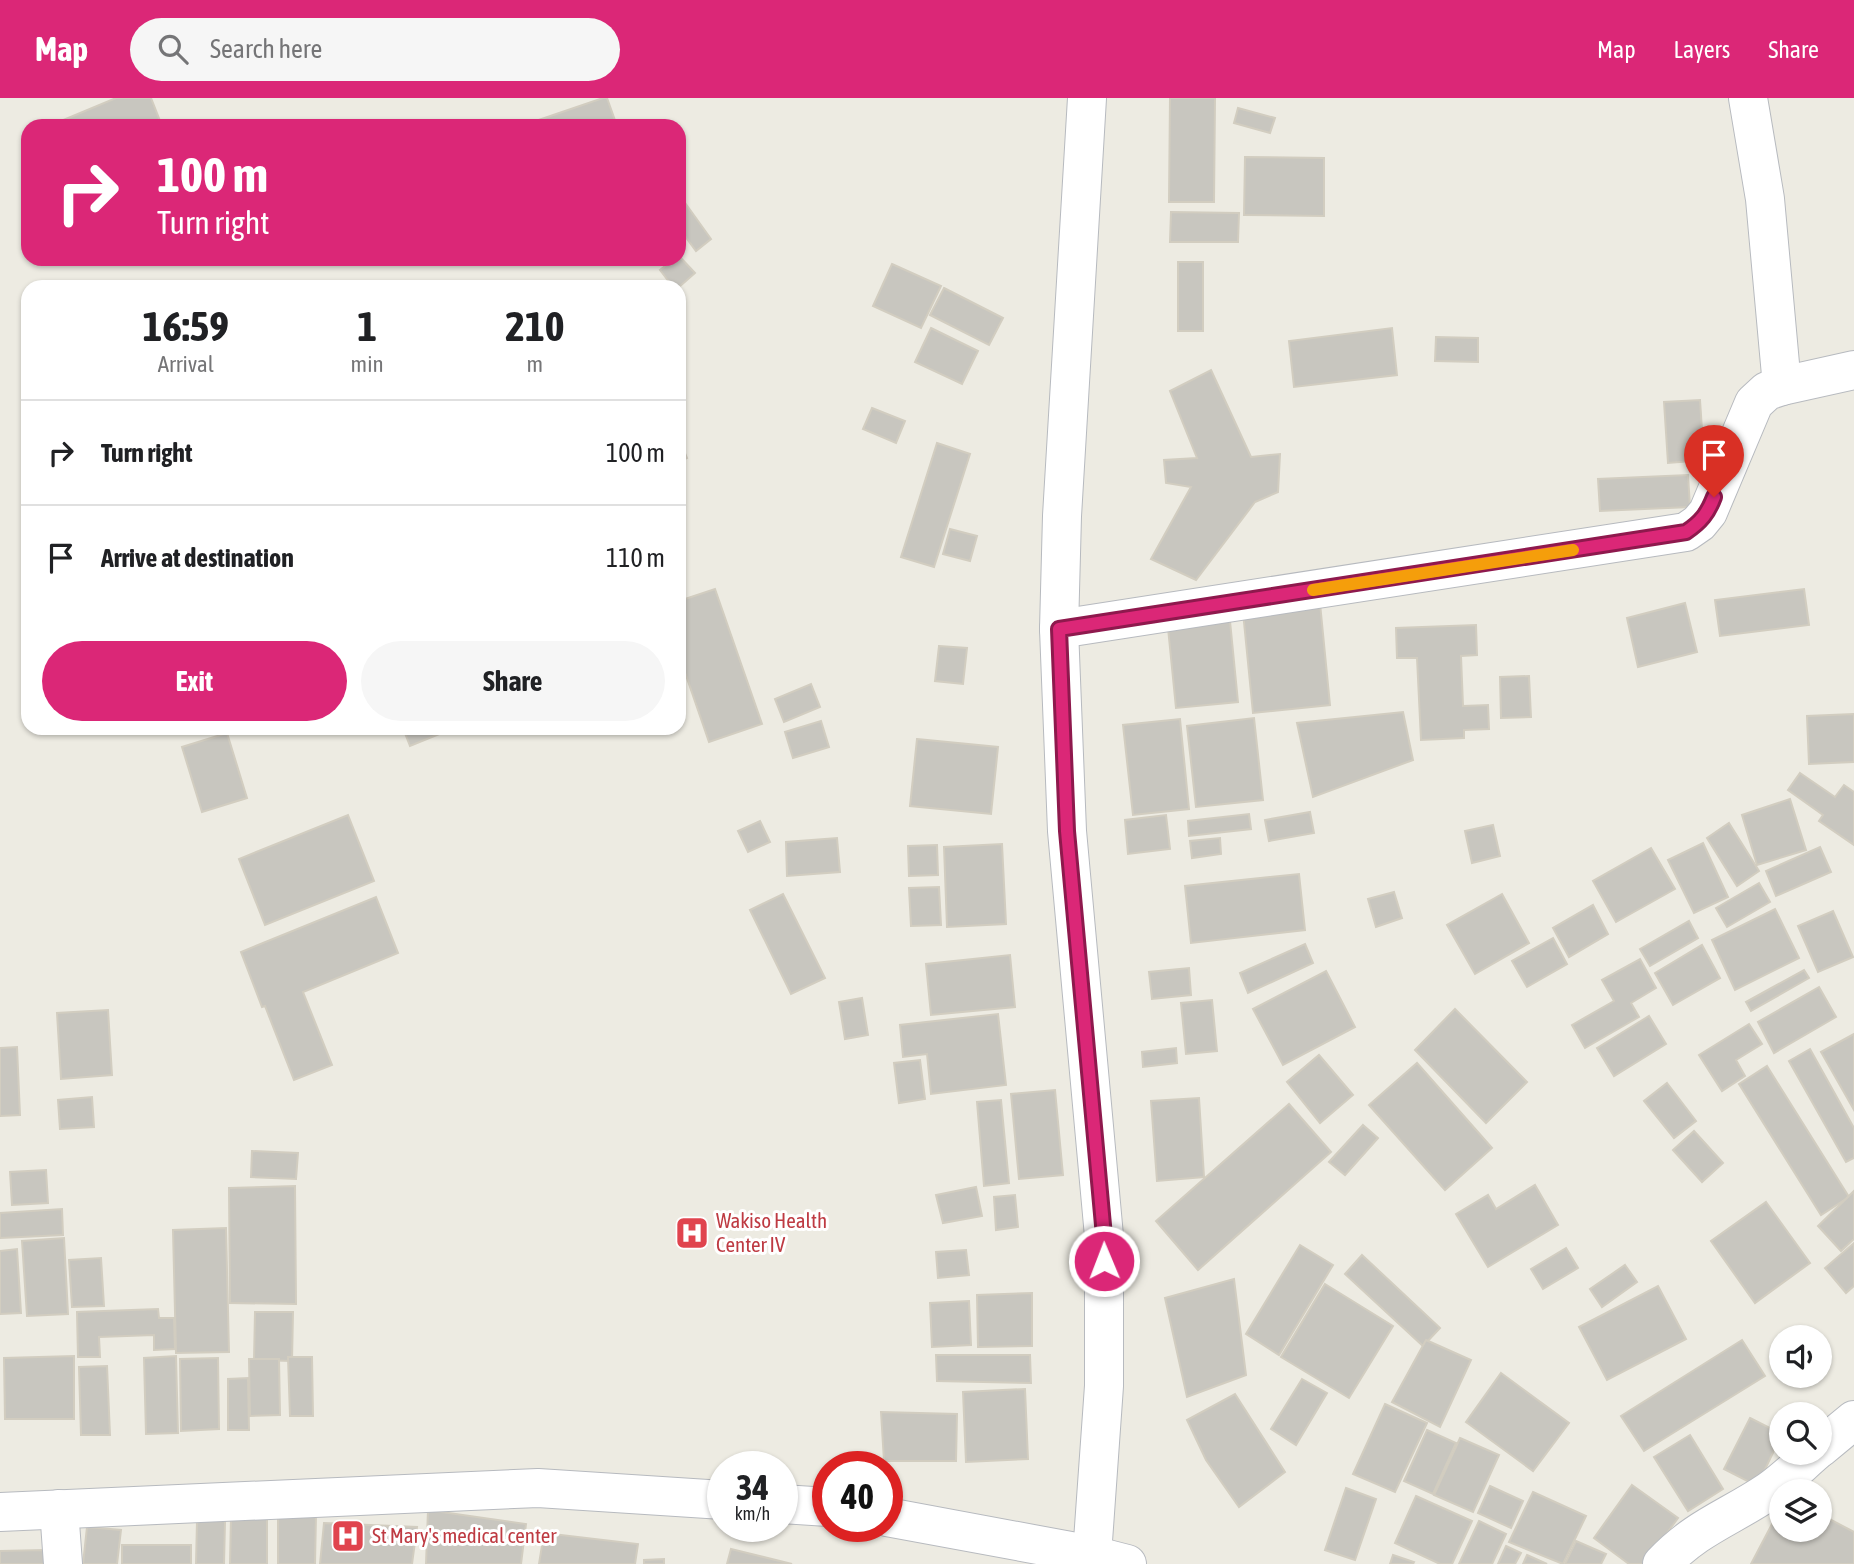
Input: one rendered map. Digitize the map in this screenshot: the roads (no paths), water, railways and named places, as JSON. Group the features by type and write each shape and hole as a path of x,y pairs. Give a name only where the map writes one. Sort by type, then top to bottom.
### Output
{"street":[{"path":"903,1520 1103,1561 1104,1236 1067,831 1059,629 1062,516 1087,98"},
{"path":"1748,98 1766,199 1782,386"},
{"path":"1059,629 1686,532 1708,512 1754,403 1767,391 1782,386 1854,370"},
{"path":"1832,1438 1854,1419"},
{"path":"1662,1564 1679,1545 1711,1523 1769,1491 1800,1465"},
{"path":"0,1512 538,1488 707,1499"},
{"path":"59,1508 63,1564"}],"place":[{"name":"Wakiso Health Center IV","path":"692,1233"},
{"name":"St Mary's medical center","path":"348,1536"}]}
